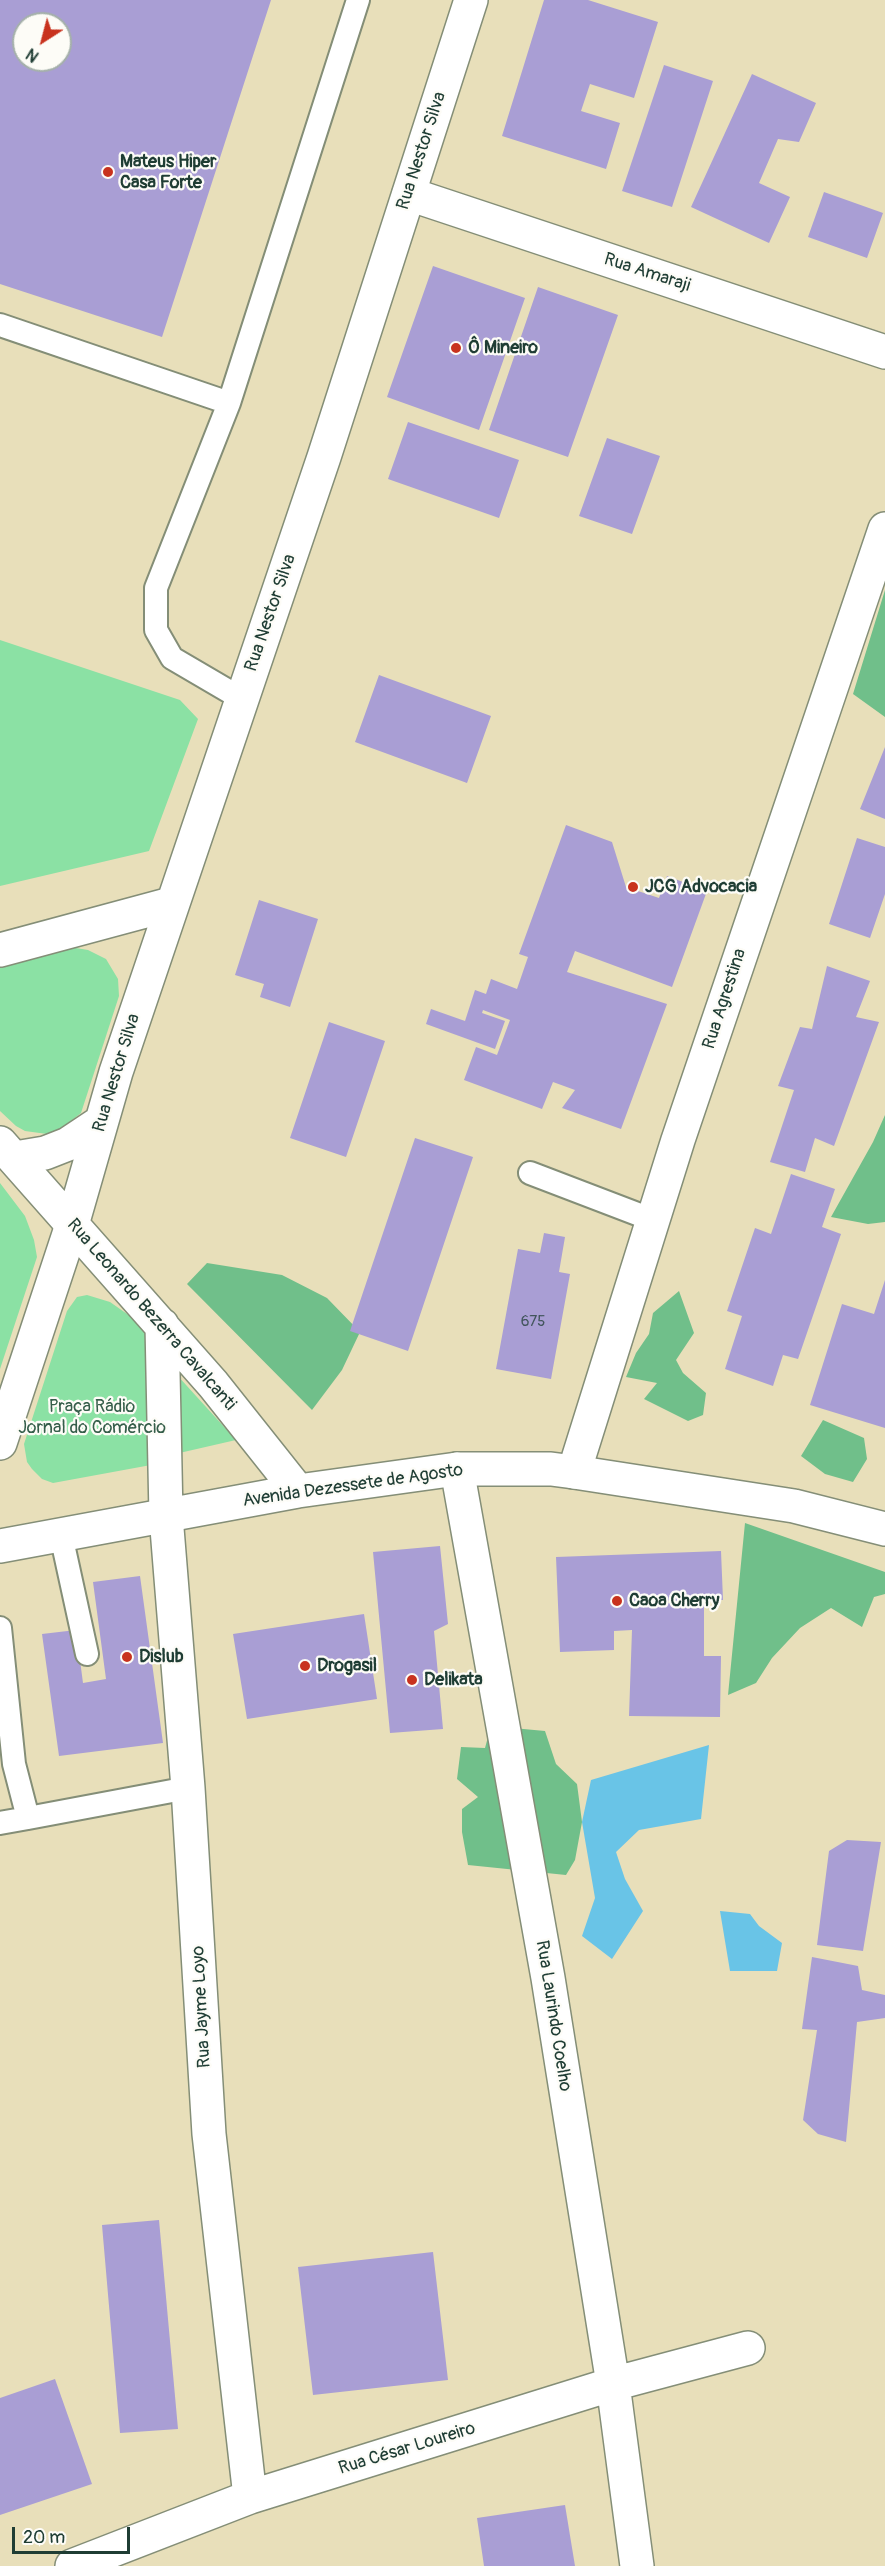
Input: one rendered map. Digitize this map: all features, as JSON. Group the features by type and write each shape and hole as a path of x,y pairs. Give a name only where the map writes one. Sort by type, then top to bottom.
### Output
{"street":[{"name":"Rua Nestor Silva","path":"0,1443 72,1225 101,1122 171,904 242,699 471,0"},
{"name":"Rua Amaraji","path":"409,194 885,352"},
{"name":"Rua Agrestina","path":"574,1472 653,1220 788,811 885,530"},
{"path":"0,950 171,904"},
{"path":"7,1150 45,1153 68,1144 101,1122"},
{"name":"Rua Leonardo Bezerra Cavalcanti","path":"7,1150 162,1325 254,1433 298,1491"},
{"path":"162,1325 166,1516"},
{"name":"Avenida Dezessete de Agosto","path":"0,1546 298,1491 457,1469 551,1469 574,1472 794,1506 885,1529"},
{"name":"Rua Laurindo Coelho","path":"457,1469 548,1978 613,2384 637,2566"},
{"name":"Rua Jayme Loyo","path":"166,1516 188,1788 209,2134 250,2498"},
{"name":"Rua César Loureiro","path":"72,2566 250,2498 613,2384 748,2348"}],"lane":[{"path":"242,699 172,658 156,630 156,588 229,403 358,0"},
{"path":"0,325 229,403"},
{"path":"530,1173 653,1220"},
{"path":"62,1535 87,1654"},
{"path":"0,1628 14,1764 28,1818"},
{"path":"0,1823 188,1788"}],"green space":[{"path":"885,590 885,717 853,694"},
{"path":"0,640 180,700 198,719 149,851 0,886"},
{"path":"64,946 88,950 106,959 118,979 119,996 81,1113 57,1132 47,1134 25,1131 0,1111 0,961"},
{"path":"885,1115 885,1222 868,1224 831,1217 873,1142"},
{"name":"Praça Rádio Jornal do Comércio","path":"0,1183 25,1216 34,1240 37,1257 0,1369"},
{"path":"207,1263 282,1275 327,1298 360,1332 342,1370 312,1410 187,1284"},
{"path":"679,1291 694,1333 676,1360 683,1373 706,1393 703,1415 688,1421 644,1399 657,1383 626,1377 636,1353 649,1334 653,1313"},
{"name":"Praça Rádio Jornal do Comércio","path":"87,1295 110,1302 150,1330 151,1465 53,1483 42,1479 32,1469 27,1462 24,1444 67,1311 77,1297"},
{"name":"Praça Rádio Jornal do Comércio","path":"177,1375 236,1440 175,1454"},
{"path":"823,1420 864,1438 867,1459 853,1482 825,1474 801,1456"},
{"path":"745,1523 885,1572 885,1594 874,1597 862,1627 831,1608 800,1628 772,1658 756,1683 728,1695"},
{"path":"491,1726 545,1731 556,1764 577,1784 582,1822 575,1860 566,1875 468,1865 462,1832 462,1809 478,1797 457,1779 461,1747 485,1748"}],"water":[{"path":"709,1745 701,1819 639,1830 616,1852 625,1879 643,1911 612,1959 582,1936 595,1898 582,1822 591,1780"},
{"path":"720,1911 750,1914 759,1926 782,1943 777,1971 730,1971"}],"building":[{"name":"Mateus Hiper Casa Forte","path":"0,0 271,0 162,337 0,284"},
{"path":"544,0 588,0 658,22 634,98 590,84 581,111 620,123 606,169 502,136"},
{"path":"664,65 713,81 672,207 622,191"},
{"path":"752,74 816,103 799,142 778,139 759,183 790,197 769,243 691,207"},
{"path":"824,192 883,213 867,258 808,237"},
{"name":"Ô Mineiro","path":"433,266 525,298 479,430 387,397"},
{"path":"538,287 618,315 568,457 489,430"},
{"path":"408,422 519,460 499,518 388,479"},
{"path":"607,438 660,456 632,534 579,516"},
{"path":"379,675 491,716 467,783 355,742"},
{"path":"885,747 885,819 860,809"},
{"path":"566,825 612,842 626,887 659,898 667,876 707,891 672,987 575,951 567,972 667,1004 621,1129 562,1108 575,1090 553,1082 542,1109 464,1080 476,1047 497,1055 510,1020 483,1010 482,1013 505,1021 495,1049 426,1024 431,1009 465,1021 475,990 486,994 491,979 517,989 528,957 519,954"},
{"path":"857,838 885,847 885,894 870,938 829,924"},
{"path":"259,900 318,919 290,1007 260,997 264,984 235,975"},
{"path":"827,966 870,981 856,1017 879,1022 834,1146 815,1138 805,1172 770,1162 794,1090 778,1086 800,1027 812,1029"},
{"path":"329,1022 385,1041 346,1157 290,1138"},
{"path":"415,1138 473,1157 408,1351 350,1331"},
{"path":"791,1174 835,1189 822,1227 841,1234 798,1359 783,1355 773,1386 725,1369 742,1316 727,1311 755,1228 771,1234"},
{"path":"544,1233 565,1237 559,1272 570,1274 551,1379 496,1369 518,1249 540,1253"},
{"path":"885,1280 885,1428 810,1405 842,1304 874,1314"},
{"name":"Delikata","path":"440,1546 448,1624 434,1631 443,1729 390,1733 373,1552"},
{"path":"721,1551 723,1600 642,1602 704,1604 704,1656 721,1656 720,1717 629,1716 632,1630 614,1631 614,1650 560,1652 556,1557"},
{"name":"Dislub","path":"140,1576 163,1743 59,1756 42,1634 76,1630 83,1683 106,1679 93,1582"},
{"name":"Drogasil","path":"364,1614 377,1699 247,1719 233,1634"},
{"path":"847,1840 881,1842 863,1951 817,1945 829,1851"},
{"path":"812,1957 858,1966 862,1990 885,1995 885,2018 857,2022 846,2142 818,2134 803,2120 817,2030 802,2029"},
{"path":"159,2220 178,2429 120,2433 102,2225"},
{"path":"433,2252 448,2380 313,2395 298,2267"},
{"path":"55,2379 92,2484 0,2515 0,2398"},
{"path":"565,2505 575,2566 484,2566 477,2518"}],"place":[{"name":"Mateus Hiper Casa Forte","path":"108,172"},
{"name":"Ô Mineiro","path":"456,348"},
{"name":"JCG Advocacia","path":"633,887"},
{"name":"Caoa Cherry","path":"617,1601"},
{"name":"Dislub","path":"127,1657"},
{"name":"Drogasil","path":"305,1666"},
{"name":"Delikata","path":"412,1680"}]}
